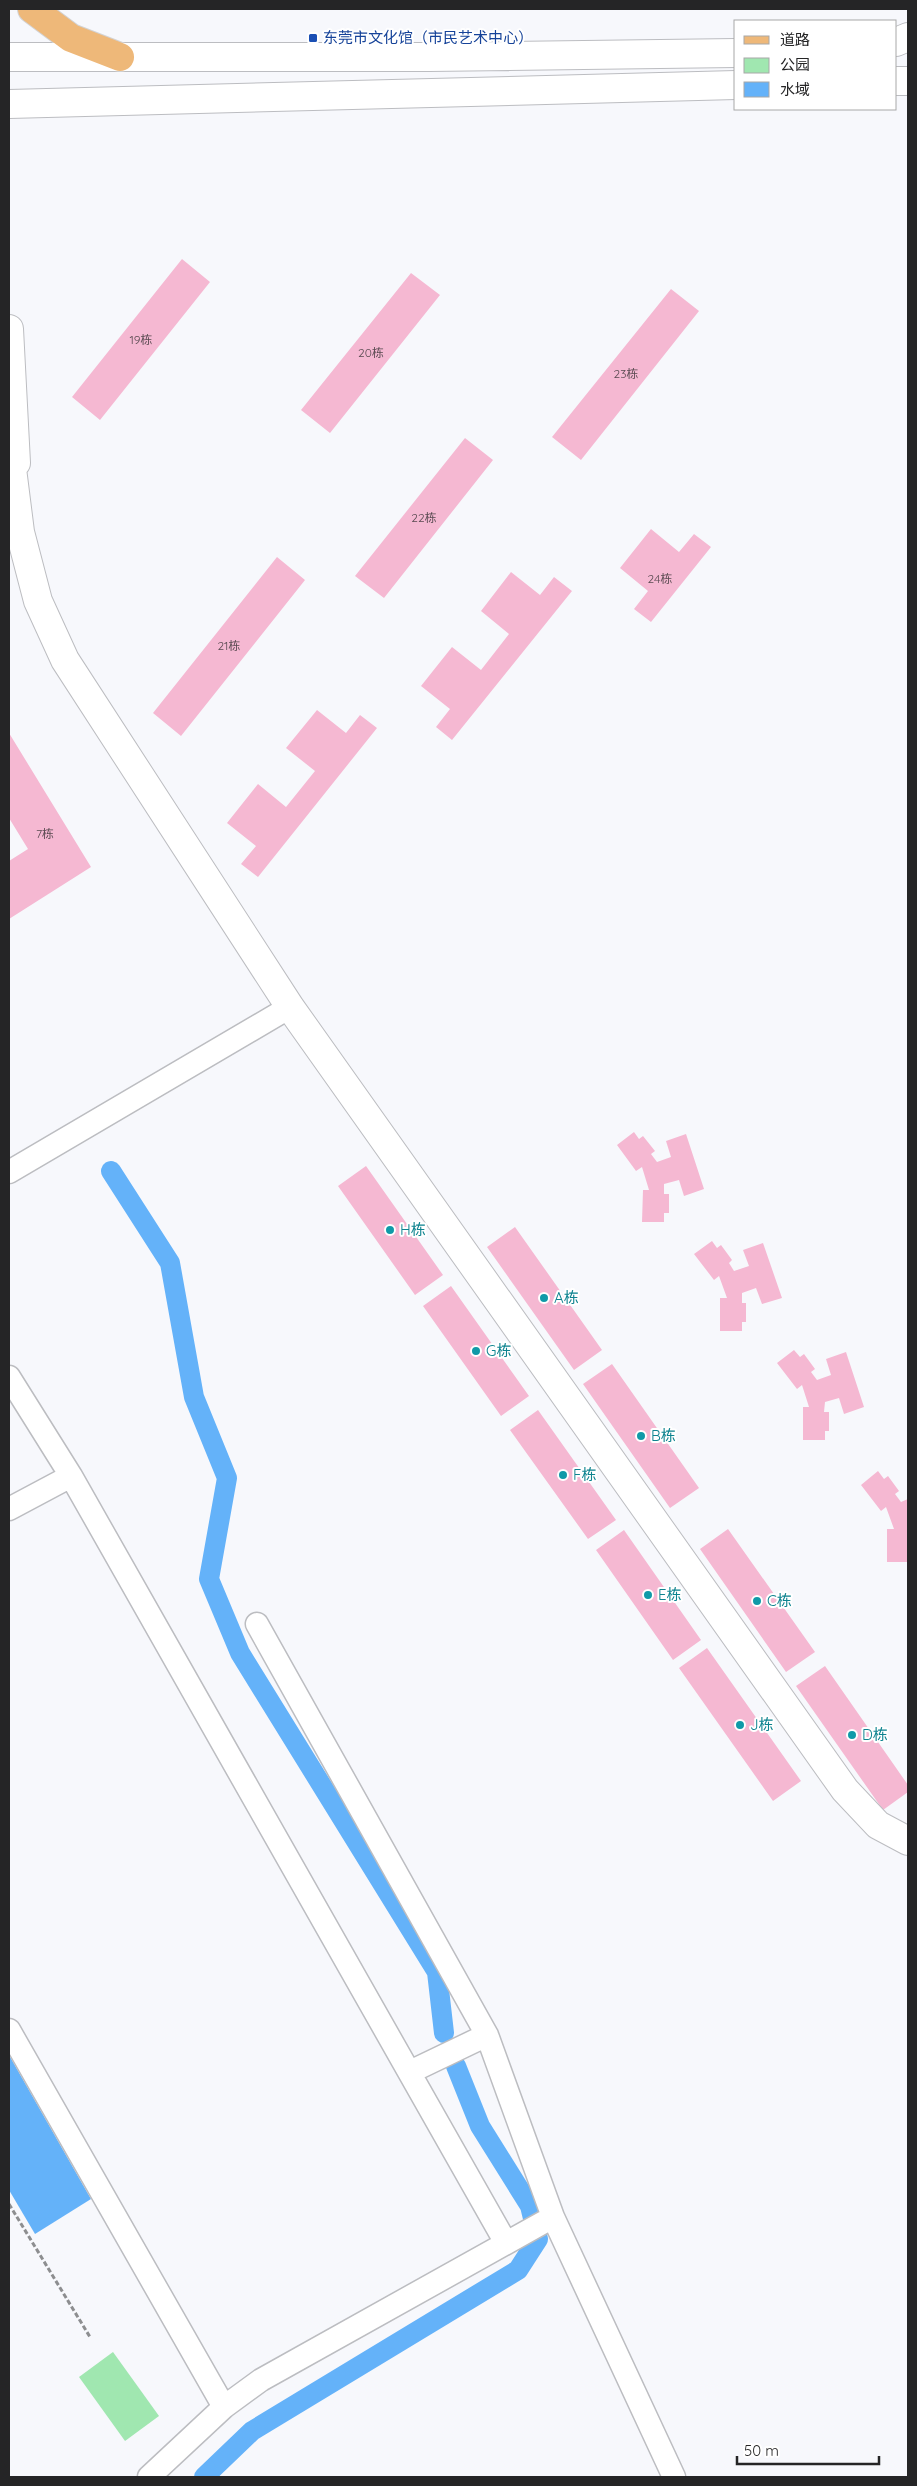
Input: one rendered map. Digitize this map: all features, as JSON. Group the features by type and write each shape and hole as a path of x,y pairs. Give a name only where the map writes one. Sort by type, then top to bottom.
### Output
{"main road":[{"path":"32,9 72,38 120,57"}],"street":[{"path":"9,57 429,57 734,53"},
{"path":"9,104 734,85"},
{"path":"9,329 20,532"},
{"path":"9,445 20,532 38,601 65,660 290,1007 845,1790 878,1825 908,1841"},
{"path":"9,1172 290,1007"},
{"path":"9,1377 71,1476 506,2243"},
{"path":"9,1509 71,1476"},
{"path":"257,1624 487,2036 553,2217 674,2477"},
{"path":"9,2030 224,2407"},
{"path":"410,2072 487,2036"},
{"path":"150,2477 224,2407 261,2380 553,2217"}],"path":[{"path":"9,2204 90,2337"}],"green space":[{"path":"113,2352 159,2416 125,2441 79,2377"}],"water":[{"path":"9,2055 91,2199 35,2234 9,2190"}],"building":[{"path":"182,259 210,282 100,420 72,397"},
{"path":"411,273 440,295 330,433 301,410"},
{"path":"671,289 699,311 581,460 552,437"},
{"path":"465,438 493,460 384,598 355,576"},
{"path":"651,529 679,552 694,534 711,547 651,622 634,609 648,591 620,568"},
{"path":"277,557 305,580 181,736 153,713"},
{"path":"511,572 540,595 554,577 572,591 452,740 436,727 450,709 421,686 452,647 481,670 509,634 481,611"},
{"path":"317,710 346,733 360,715 377,728 258,877 241,864 256,846 227,823 258,784 286,807 315,771 286,748"},
{"path":"9,733 91,867 9,919 9,861 28,849 9,818"},
{"path":"634,1132 639,1139 643,1136 655,1151 651,1154 657,1162 671,1157 666,1141 686,1134 704,1189 684,1196 679,1180 664,1184 664,1194 669,1194 669,1213 664,1213 664,1222 642,1222 643,1190 649,1190 642,1167 636,1171 617,1145"},
{"name":"H栋","path":"366,1166 443,1275 415,1295 338,1186"},
{"name":"A栋","path":"515,1227 602,1350 574,1370 487,1247"},
{"path":"712,1241 717,1248 721,1245 732,1260 729,1263 734,1271 749,1266 743,1250 763,1243 782,1298 762,1304 756,1288 742,1293 742,1303 746,1303 746,1322 742,1322 742,1331 720,1331 720,1298 727,1298 719,1276 714,1280 694,1254"},
{"name":"G栋","path":"451,1286 529,1396 501,1416 423,1306"},
{"path":"794,1350 800,1357 804,1354 815,1369 811,1372 817,1380 831,1375 826,1359 846,1352 864,1407 844,1414 839,1398 825,1402 824,1412 829,1412 829,1431 825,1431 825,1440 803,1440 803,1407 809,1407 802,1385 797,1389 777,1363"},
{"name":"B栋","path":"612,1364 699,1488 670,1508 583,1384"},
{"name":"F栋","path":"538,1410 616,1520 588,1539 510,1430"},
{"path":"878,1471 884,1479 888,1476 899,1491 895,1494 901,1502 908,1499 908,1562 887,1562 887,1529 894,1529 886,1507 881,1511 861,1485"},
{"name":"C栋","path":"728,1529 815,1652 786,1672 700,1549"},
{"name":"E栋","path":"624,1530 701,1640 673,1660 596,1550"},
{"name":"J栋","path":"707,1648 801,1781 773,1801 679,1668"},
{"name":"D栋","path":"825,1666 908,1785 908,1792 883,1810 796,1686"}],"waterway":[{"path":"111,1171 170,1263 194,1397 227,1478 209,1579 240,1653 437,1972 444,2033"},
{"path":"204,2477 252,2431 518,2270 538,2239 530,2206 480,2126 456,2066"}],"place":[{"name":"东莞市文化馆（市民艺术中心）","path":"313,38"},
{"name":"H栋","path":"390,1230"},
{"name":"A栋","path":"544,1298"},
{"name":"G栋","path":"476,1351"},
{"name":"B栋","path":"641,1436"},
{"name":"F栋","path":"563,1475"},
{"name":"E栋","path":"648,1595"},
{"name":"C栋","path":"757,1601"},
{"name":"J栋","path":"740,1725"},
{"name":"D栋","path":"852,1735"}]}
